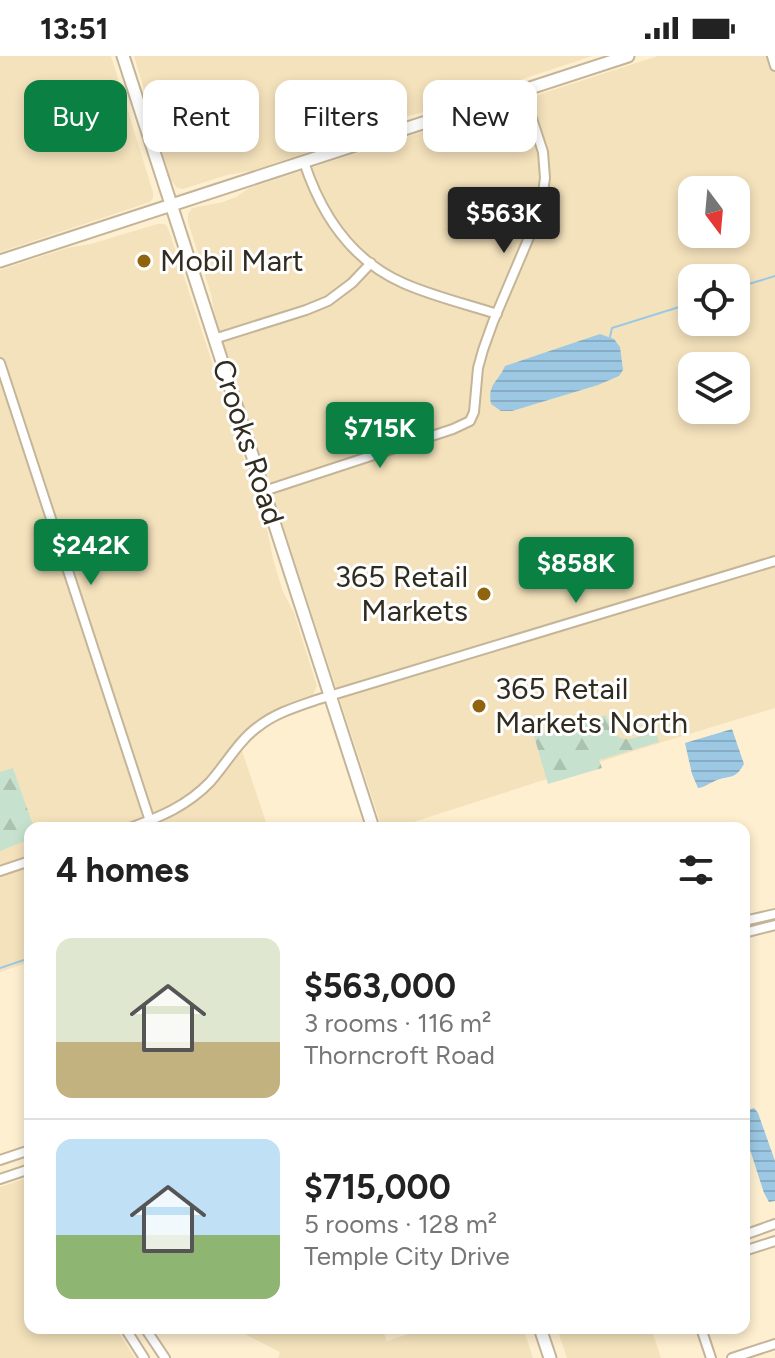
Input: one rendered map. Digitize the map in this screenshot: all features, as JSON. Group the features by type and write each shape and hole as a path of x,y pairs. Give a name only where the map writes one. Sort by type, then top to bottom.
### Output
{"main road":[{"name":"Crooks Road","path":"123,56 371,822"},
{"path":"537,86 628,56"},
{"path":"0,261 423,123"},
{"path":"542,1334 550,1358"}],"street":[{"path":"772,56 775,66"},
{"path":"264,491 453,429 473,417 478,368 542,200 544,161 537,131"},
{"path":"304,162 325,212 345,241 371,263 410,286 497,314"},
{"path":"214,339 328,301 352,283 371,263"},
{"path":"0,363 150,821"},
{"path":"147,822 178,809 195,796 259,725 283,712 775,561"},
{"path":"0,871 24,863"},
{"path":"750,920 775,914"},
{"path":"750,931 775,925"},
{"path":"0,1160 24,1152"},
{"path":"0,1179 24,1171"},
{"path":"750,1233 775,1224"},
{"path":"750,1249 775,1241"},
{"path":"129,1334 144,1358"},
{"path":"149,1334 165,1358"},
{"path":"703,1334 711,1358"},
{"path":"732,1358 775,1344"}],"shaded area":[{"path":"0,56 111,56 118,80 24,80 24,152 127,152 127,108 153,198 150,202 0,252"},
{"path":"134,56 592,56 520,80 423,80 423,112 407,117 407,80 275,80 275,152 309,152 183,189 177,188 171,180 163,152 259,152 259,80 143,80 143,86"},
{"path":"658,56 775,56 775,708 414,822 380,822 215,318 211,294 188,222 192,208 223,202 249,188 361,152 407,152 407,137 423,132 423,152 537,152 537,95"},
{"path":"157,224 167,226 268,533 283,592 294,613 317,686 309,697 272,712 238,739 266,822 24,822 24,964 0,972 0,270 67,248"},
{"path":"24,1179 24,1334 120,1334 135,1358 0,1358 0,1187"},
{"path":"245,1334 384,1334 387,1341 409,1334 525,1334 533,1358 278,1358 280,1352"},
{"path":"559,1334 653,1334 661,1358 567,1358"}],"green space":[{"path":"606,715 614,733 621,738 641,736 645,725 654,725 659,742 599,760 602,768 548,784 534,736"},
{"path":"13,768 32,822 24,822 24,841 0,851 0,772"}],"water":[{"path":"600,334 614,339 620,347 623,370 619,376 512,411 501,411 491,404 492,387 505,366"},
{"path":"732,729 744,764 735,775 698,788 685,743"},
{"path":"754,1108 758,1113 775,1161 775,1201 769,1202 764,1193 750,1150 750,1109"}],"waterway":[{"path":"750,284 775,276"},
{"path":"610,337 612,328 678,307"},
{"path":"0,968 24,960"}],"place":[{"name":"Mobil Mart","path":"144,261"},
{"name":"365 Retail Markets","path":"484,594"},
{"name":"365 Retail Markets North","path":"479,706"}]}
